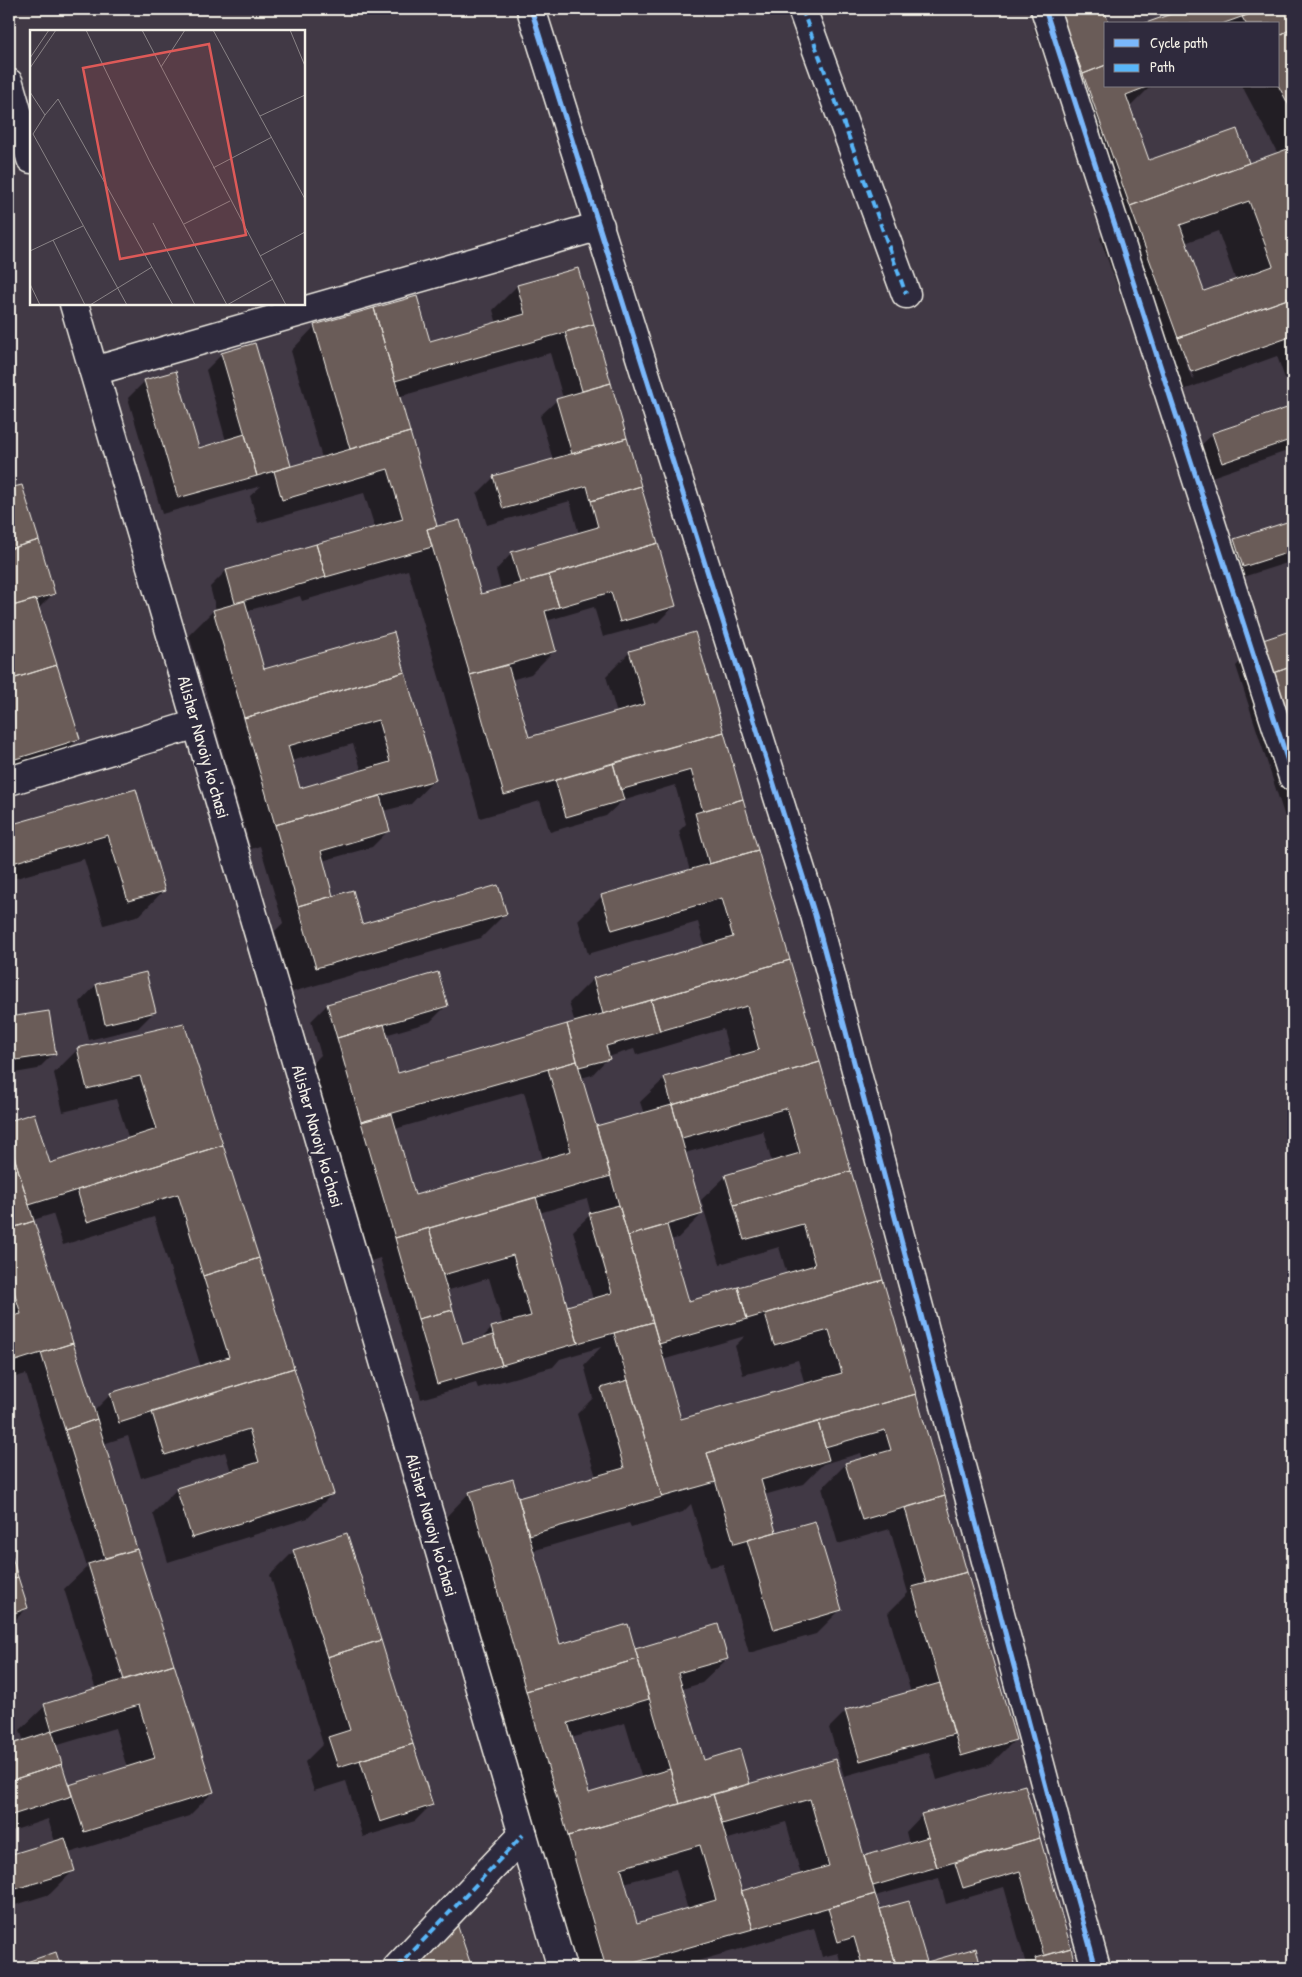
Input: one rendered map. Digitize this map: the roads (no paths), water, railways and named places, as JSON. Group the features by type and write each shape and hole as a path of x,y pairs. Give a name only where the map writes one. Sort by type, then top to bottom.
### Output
{"street":[{"path":"531,9 815,915 1052,1812 1096,1968"},
{"path":"802,9 906,294"},
{"path":"1045,9 1293,777"},
{"path":"9,83 30,156"},
{"path":"94,371 600,226"},
{"name":"Alisher Navoiy ko'chasi","path":"74,305 562,1968"},
{"path":"9,781 197,724"},
{"path":"396,1968 523,1835"}]}
